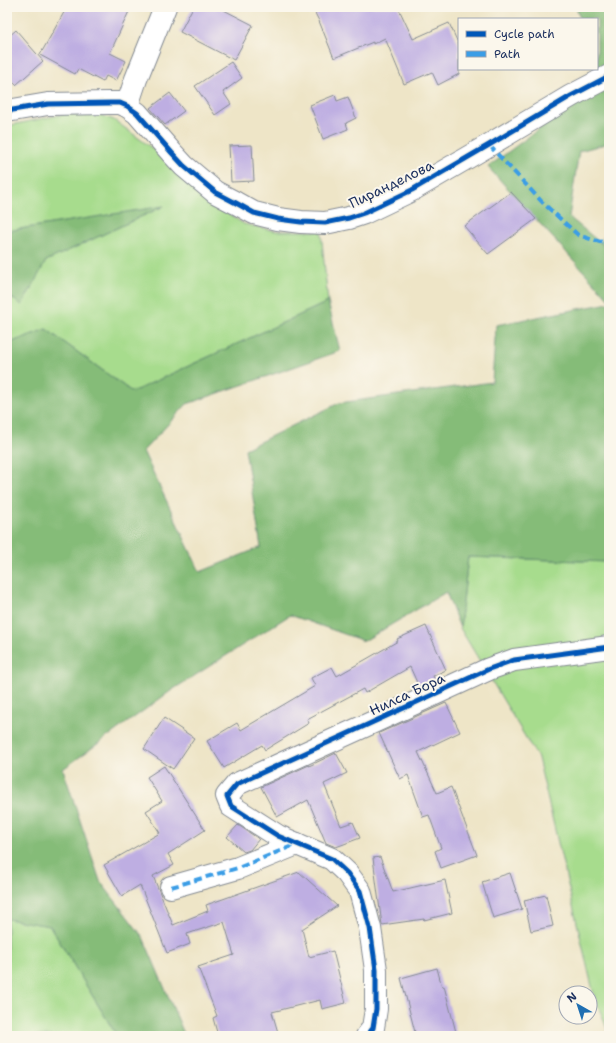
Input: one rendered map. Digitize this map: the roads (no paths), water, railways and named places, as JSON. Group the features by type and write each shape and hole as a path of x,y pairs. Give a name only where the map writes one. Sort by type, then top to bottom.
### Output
{"street":[{"path":"7,111 48,104 110,102 127,106 136,79 165,7"},
{"name":"Пиранделова","path":"127,106 137,113 184,166 215,192 254,213 278,219 325,223 364,213 412,190 571,96 609,76"},
{"name":"Нилса Бора","path":"297,844 278,836 231,806 227,796 237,784 489,669 514,660 609,647"},
{"path":"171,887 238,868 297,844 332,860 347,873 360,891 370,928 376,970 376,1009 373,1028 367,1036"}]}
